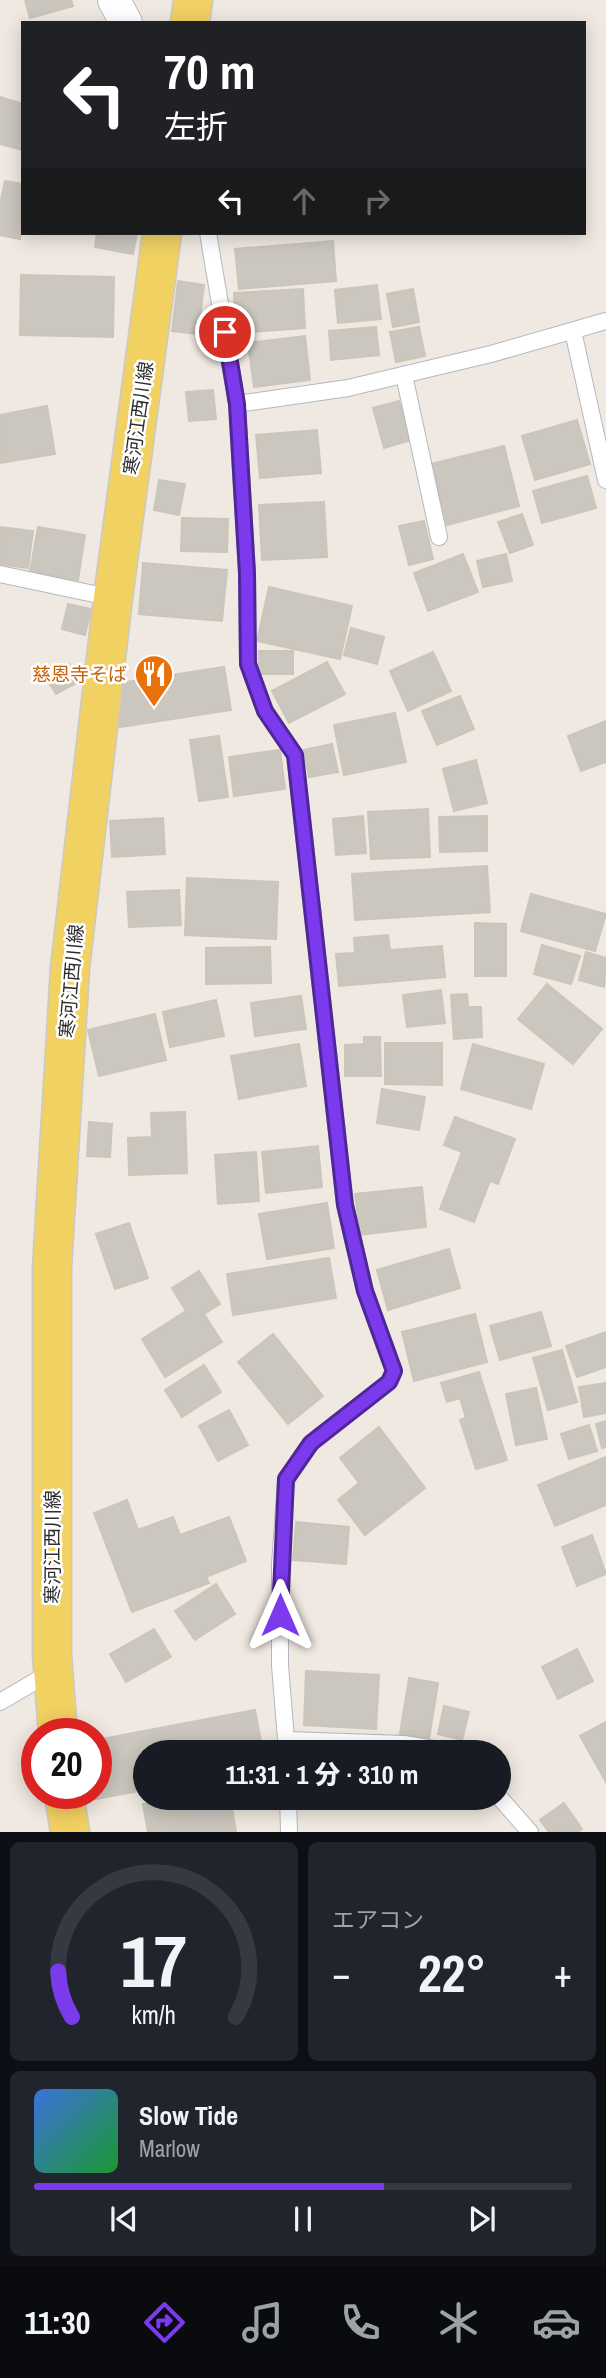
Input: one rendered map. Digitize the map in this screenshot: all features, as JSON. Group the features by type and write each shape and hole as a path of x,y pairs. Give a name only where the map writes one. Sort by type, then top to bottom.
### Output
{"main road":[{"path":"190,21 193,0"},
{"name":"寒河江西川線","path":"57,1718 53,1671 53,1254 70,968 113,598 162,235"},
{"path":"66,1809 70,1832"}],"street":[{"path":"114,0 124,21"}],"lane":[{"path":"208,235 237,404 247,573 248,664 265,711 295,755 345,1205 365,1291 394,1371 389,1382 311,1443 286,1479 280,1565 279,1665 286,1740"},
{"path":"237,404 348,387 404,375 606,321"},
{"path":"573,331 606,480"},
{"path":"404,375 439,537"},
{"path":"0,574 113,598"},
{"path":"0,1702 53,1671"},
{"path":"288,1810 289,1832"},
{"path":"511,1810 530,1832"}],"building":[{"path":"25,0 71,0 73,6 30,18"},
{"path":"0,97 21,103 21,149 0,144"},
{"path":"5,181 21,184 20,239 0,235 0,205"},
{"path":"97,235 137,235 133,254 95,247"},
{"path":"333,241 336,281 239,289 235,249"},
{"path":"21,275 114,277 113,337 20,335"},
{"path":"178,281 204,285 198,334 172,331"},
{"path":"377,285 381,319 338,323 335,290"},
{"path":"303,289 305,328 236,333 234,293"},
{"path":"413,289 419,322 393,327 387,294"},
{"path":"376,327 379,355 331,360 329,331"},
{"path":"419,327 425,356 396,362 390,332"},
{"path":"305,336 310,380 254,387 248,343"},
{"path":"213,390 216,419 189,421 186,392"},
{"path":"399,401 411,440 384,448 373,408"},
{"path":"47,406 55,454 0,463 0,415"},
{"path":"577,420 590,464 535,480 522,436"},
{"path":"317,430 321,473 260,478 256,435"},
{"path":"504,446 519,506 447,525 431,464"},
{"path":"587,476 596,508 542,523 533,491"},
{"path":"159,480 185,484 179,515 154,510"},
{"path":"324,502 327,557 262,560 259,505"},
{"path":"522,514 533,545 510,553 498,522"},
{"path":"182,518 228,519 227,552 181,551"},
{"path":"424,521 433,559 409,565 399,526"},
{"path":"0,527 33,531 28,568 0,564"},
{"path":"38,527 85,535 78,580 30,572"},
{"path":"463,554 478,592 428,611 414,573"},
{"path":"506,554 512,581 483,587 477,561"},
{"path":"143,563 227,570 222,621 139,614"},
{"path":"269,587 352,606 340,659 257,641"},
{"path":"68,604 91,609 85,635 62,629"},
{"path":"351,628 384,637 377,664 344,655"},
{"path":"259,651 293,651 293,674 259,674"},
{"path":"433,652 451,691 408,711 390,671"},
{"path":"327,662 345,694 289,723 272,691"},
{"path":"69,664 80,681 56,694 46,678"},
{"path":"224,667 231,710 120,727 113,684"},
{"path":"460,696 474,729 437,745 422,711"},
{"path":"395,713 406,762 344,775 334,725"},
{"path":"606,721 606,762 581,771 568,736"},
{"path":"219,736 228,797 199,801 190,740"},
{"path":"332,744 338,772 309,777 304,750"},
{"path":"280,750 285,789 234,796 229,757"},
{"path":"476,760 487,803 454,811 443,769"},
{"path":"428,809 430,857 371,859 368,812"},
{"path":"363,816 366,853 336,855 333,819"},
{"path":"487,816 487,851 440,852 439,817"},
{"path":"163,818 165,854 112,857 110,821"},
{"path":"487,866 490,912 355,920 352,874"},
{"path":"187,878 278,882 276,939 185,935"},
{"path":"179,890 181,925 129,927 127,892"},
{"path":"531,894 606,914 595,951 521,931"},
{"path":"475,923 506,924 506,976 475,976"},
{"path":"388,935 390,950 442,946 445,977 339,986 336,954 355,953 354,938"},
{"path":"542,945 580,956 571,984 534,974"},
{"path":"270,947 271,983 206,984 206,948"},
{"path":"586,952 606,958 604,987 579,980"},
{"path":"547,984 602,1029 573,1064 518,1019"},
{"path":"441,990 445,1023 407,1027 403,995"},
{"path":"467,994 468,1007 481,1007 482,1037 454,1039 451,995"},
{"path":"301,996 306,1029 255,1036 251,1003"},
{"path":"216,1000 224,1036 170,1047 163,1012"},
{"path":"155,1014 166,1060 99,1076 88,1030"},
{"path":"364,1037 380,1037 381,1076 345,1076 345,1045 364,1044"},
{"path":"385,1043 442,1043 442,1085 385,1084"},
{"path":"299,1044 306,1086 239,1099 231,1056"},
{"path":"473,1044 544,1064 531,1109 461,1089"},
{"path":"382,1089 425,1097 419,1130 377,1123"},
{"path":"185,1112 187,1173 129,1175 128,1138 152,1137 151,1113"},
{"path":"455,1117 515,1139 498,1184 490,1181 474,1222 440,1209 462,1152 444,1145"},
{"path":"89,1122 112,1124 110,1157 87,1156"},
{"path":"318,1146 322,1187 266,1193 262,1152"},
{"path":"256,1152 259,1201 218,1204 215,1155"},
{"path":"422,1187 426,1227 360,1235 355,1194"},
{"path":"327,1203 334,1248 267,1259 259,1214"},
{"path":"129,1223 148,1278 115,1289 96,1234"},
{"path":"449,1249 460,1288 388,1310 377,1270"},
{"path":"329,1258 336,1298 233,1315 227,1274"},
{"path":"199,1271 220,1304 204,1314 222,1342 165,1377 142,1339 186,1311 172,1288"},
{"path":"541,1312 551,1346 500,1360 490,1326"},
{"path":"475,1314 487,1362 414,1381 402,1332"},
{"path":"606,1332 606,1367 577,1377 566,1346"},
{"path":"273,1334 323,1396 288,1424 238,1362"},
{"path":"562,1350 577,1402 548,1410 533,1358"},
{"path":"204,1365 221,1392 182,1417 165,1390"},
{"path":"479,1372 507,1460 476,1469 460,1420 466,1418 460,1398 447,1402 441,1383"},
{"path":"606,1383 606,1413 584,1417 579,1387"},
{"path":"536,1388 547,1439 516,1445 506,1394"},
{"path":"229,1410 248,1445 218,1461 199,1426"},
{"path":"606,1421 606,1447 602,1448 596,1424"},
{"path":"589,1425 597,1451 569,1459 561,1434"},
{"path":"379,1427 425,1488 365,1535 338,1500 359,1483 340,1458"},
{"path":"606,1457 606,1505 555,1526 538,1485"},
{"path":"127,1500 138,1530 173,1517 180,1535 229,1517 246,1561 206,1577 209,1583 132,1612 94,1513"},
{"path":"296,1522 349,1527 346,1564 293,1560"},
{"path":"592,1535 606,1574 577,1586 562,1547"},
{"path":"216,1584 235,1614 195,1640 175,1611"},
{"path":"154,1629 171,1657 126,1682 110,1654"},
{"path":"577,1649 593,1681 558,1699 542,1667"},
{"path":"306,1671 379,1675 376,1729 304,1725"},
{"path":"409,1678 438,1683 429,1739 400,1734"},
{"path":"444,1706 469,1712 462,1740 438,1734"},
{"path":"255,1710 261,1740 133,1740 133,1792 112,1796 112,1737"},
{"path":"606,1722 606,1782 580,1736"},
{"path":"564,1803 582,1829 578,1832 549,1832 540,1820"},
{"path":"144,1810 232,1810 236,1832 148,1832"}],"place":[{"name":"慈恩寺そば","path":"154,708"}],"route":[{"path":"225,332 237,404 247,573 248,664 265,711 295,755 310,865 345,1205 365,1291 394,1371 389,1382 311,1443 286,1479 280,1565 280,1615"}]}
